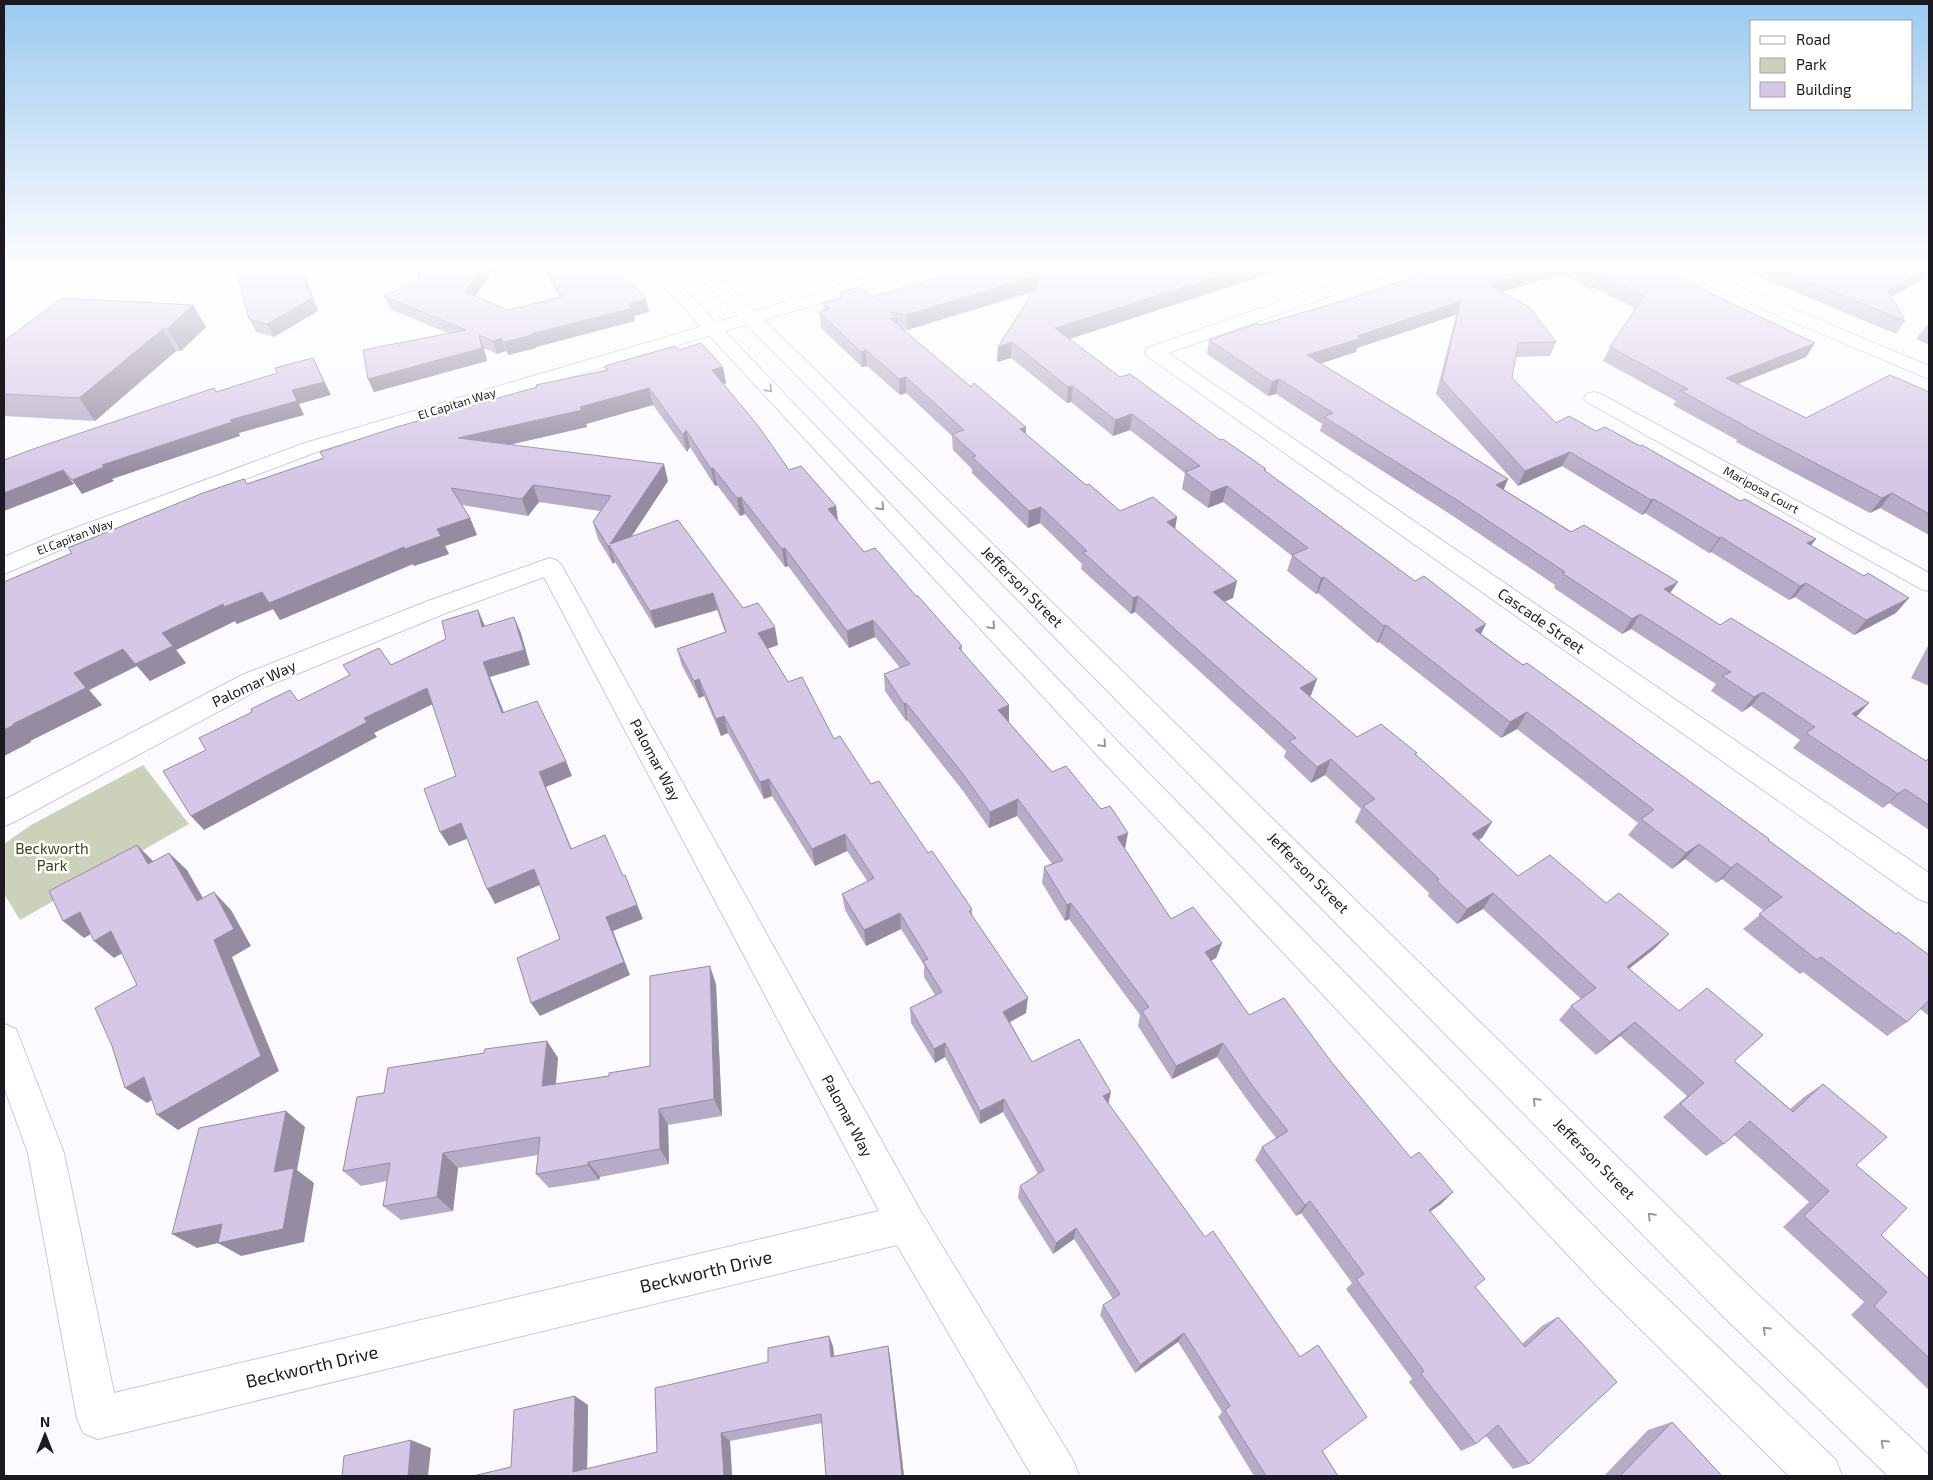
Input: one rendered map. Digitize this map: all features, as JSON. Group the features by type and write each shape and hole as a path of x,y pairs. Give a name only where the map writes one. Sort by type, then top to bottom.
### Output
{"street":[{"name":"El Capitan Way","path":"4,566 68,539 312,448 681,337"},
{"path":"720,337 1107,748 1616,1278 1820,1476"},
{"name":"Jefferson Street","path":"772,337 1738,1303 1919,1476"},
{"name":"Cascade Street","path":"1196,337 1154,352 1929,890"},
{"path":"1844,337 1929,373"},
{"name":"Mariposa Court","path":"1594,398 1929,583"},
{"name":"Palomar Way","path":"4,814 251,682 437,607 550,566 906,1224 1057,1476"},
{"name":"Beckworth Drive","path":"4,1040 46,1153 98,1418 906,1224"}],"green space":[{"name":"Beckworth Park","path":"143,765 189,824 20,920 4,894 4,844 31,825"}],"building":[{"path":"9,337 153,337 79,398 4,394 4,341"},
{"path":"430,337 479,337 482,348 368,379 363,350"},
{"path":"484,337 524,337 504,342 501,338 493,341"},
{"path":"845,337 912,337 971,387 974,383 1026,427 1020,429 1120,511 1153,497 1177,517 1167,522 1237,581 1213,592 1317,679 1300,688 1357,737 1381,724 1417,753 1415,754 1492,822 1472,834 1518,876 1550,855 1606,903 1619,893 1669,934 1627,967 1679,1011 1707,988 1763,1035 1734,1061 1793,1112 1823,1084 1887,1137 1856,1165 1907,1208 1881,1235 1929,1279 1929,1358 1874,1306 1887,1292 1804,1216 1829,1191 1750,1121 1724,1144 1680,1104 1704,1083 1635,1022 1610,1042 1571,1006 1596,988 1493,893 1467,909 1437,881 1439,879 1363,806 1375,799 1331,759 1317,767 1289,741 1296,738 1138,596 1133,598 1083,552 1087,551 1041,507 1029,511 972,457 976,456 952,434 964,430 906,377 899,379 866,350 861,352"},
{"path":"1004,337 1067,337 1120,377 1130,374 1220,440 1223,439 1266,469 1264,470 1415,581 1424,576 1486,624 1475,630 1523,665 1527,663 1896,934 1898,932 1929,955 1929,1000 1907,1022 1821,957 1817,960 1759,914 1782,897 1737,863 1731,868 1699,844 1686,853 1641,819 1654,810 1527,712 1510,722 1386,625 1384,626 1324,577 1321,578 1292,555 1308,548 1227,486 1211,492 1185,472 1200,466 1132,414 1115,420 1073,386 1068,387 1012,342 998,347"},
{"path":"1217,337 1361,338 1307,355 1508,479 1496,485 1571,532 1584,525 1678,582 1664,589 1720,625 1731,618 1869,703 1852,714 1926,761 1929,758 1929,805 1905,789 1898,794 1806,733 1815,727 1763,692 1754,697 1722,676 1731,672 1640,614 1632,619 1460,502 1324,417 1333,413 1279,379 1272,382 1209,340"},
{"path":"1452,337 1552,337 1556,342 1518,343 1512,378 1556,423 1569,416 1596,431 1605,427 1640,446 1642,445 1740,501 1745,499 1816,539 1807,543 1864,576 1868,573 1909,598 1866,620 1806,583 1800,586 1721,537 1719,538 1654,499 1651,500 1570,452 1525,471 1442,380"},
{"path":"1617,337 1803,337 1815,343 1726,378 1806,418 1890,375 1929,392 1929,514 1892,493 1882,498 1746,427 1681,391 1688,389 1610,347"},
{"path":"701,343 723,367 712,370 759,427 789,470 801,466 836,506 828,509 864,552 875,548 962,646 959,648 1009,705 998,710 1052,772 1066,766 1101,809 1110,806 1128,833 1117,837 1171,919 1193,907 1222,943 1205,952 1249,1015 1284,998 1333,1064 1411,1158 1419,1152 1453,1192 1429,1210 1485,1279 1475,1287 1525,1347 1558,1317 1617,1382 1529,1464 1498,1425 1476,1444 1421,1374 1424,1371 1356,1279 1364,1274 1310,1201 1305,1205 1262,1147 1288,1131 1254,1088 1223,1043 1176,1066 1142,1011 1149,1007 1071,903 1067,905 1044,867 1063,860 1018,799 990,812 963,774 906,703 904,704 884,674 910,664 873,620 847,631 785,548 782,549 741,497 737,498 713,468 711,469 686,430 683,435 649,388 580,407 582,410 458,438 664,464 610,544 678,520 743,608 758,603 775,627 758,633 788,682 802,677 834,739 840,736 871,784 879,781 928,853 932,851 972,909 969,911 1028,998 1003,1012 1032,1062 1079,1039 1111,1092 1103,1096 1205,1237 1213,1231 1300,1357 1318,1345 1367,1417 1322,1451 1338,1476 1266,1476 1225,1410 1230,1406 1184,1333 1140,1365 1103,1305 1120,1294 1076,1228 1056,1243 1020,1186 1044,1170 1004,1099 980,1111 945,1043 934,1049 910,1008 942,992 923,961 928,959 900,913 864,930 842,894 874,878 845,834 812,849 769,779 760,782 724,716 716,719 699,679 694,681 677,649 726,632 713,593 650,611 593,522 611,496 533,485 522,499 451,488 470,518 437,529 441,536 405,549 404,547 269,603 262,592 224,607 223,604 162,633 173,646 135,664 123,649 74,673 86,688 4,730 4,582 72,553 68,548 203,493 244,479 247,484 324,458 320,452 400,426 537,387 536,385 608,370 605,366 675,346 679,350"},
{"path":"313,358 324,382 292,390 297,401 230,420 232,422 102,465 104,467 72,480 63,470 4,493 4,460 214,388 216,392 277,373 275,368"},
{"path":"478,610 482,627 514,617 524,650 483,662 502,713 537,701 566,761 539,772 571,849 605,835 623,876 625,875 637,905 606,917 624,962 531,1003 517,958 560,939 534,869 487,889 461,823 440,832 424,789 456,776 427,688 364,718 367,722 191,816 163,771 206,750 199,738 252,712 251,709 290,690 298,701 350,675 343,665 379,648 391,665 446,639 442,621"},
{"path":"137,845 148,864 169,853 197,901 214,892 234,929 214,940 261,1056 157,1115 144,1077 125,1088 112,1046 95,1008 137,985 111,931 94,941 80,912 63,921 49,891"},
{"path":"710,966 714,1099 659,1109 660,1149 536,1174 540,1137 443,1153 437,1197 383,1206 390,1163 343,1171 357,1097 384,1093 388,1068 484,1053 485,1049 547,1041 542,1086 609,1076 609,1073 650,1066 650,976"},
{"path":"286,1111 274,1172 294,1168 283,1229 218,1243 222,1224 172,1234 199,1128"},
{"path":"829,1336 831,1357 888,1346 902,1476 826,1476 821,1414 721,1433 724,1476 473,1476 511,1467 514,1410 575,1396 573,1472 657,1452 655,1388 768,1362 768,1348"},
{"path":"1672,1422 1722,1476 1620,1476"},
{"path":"411,1440 408,1476 342,1476 344,1456"}]}
